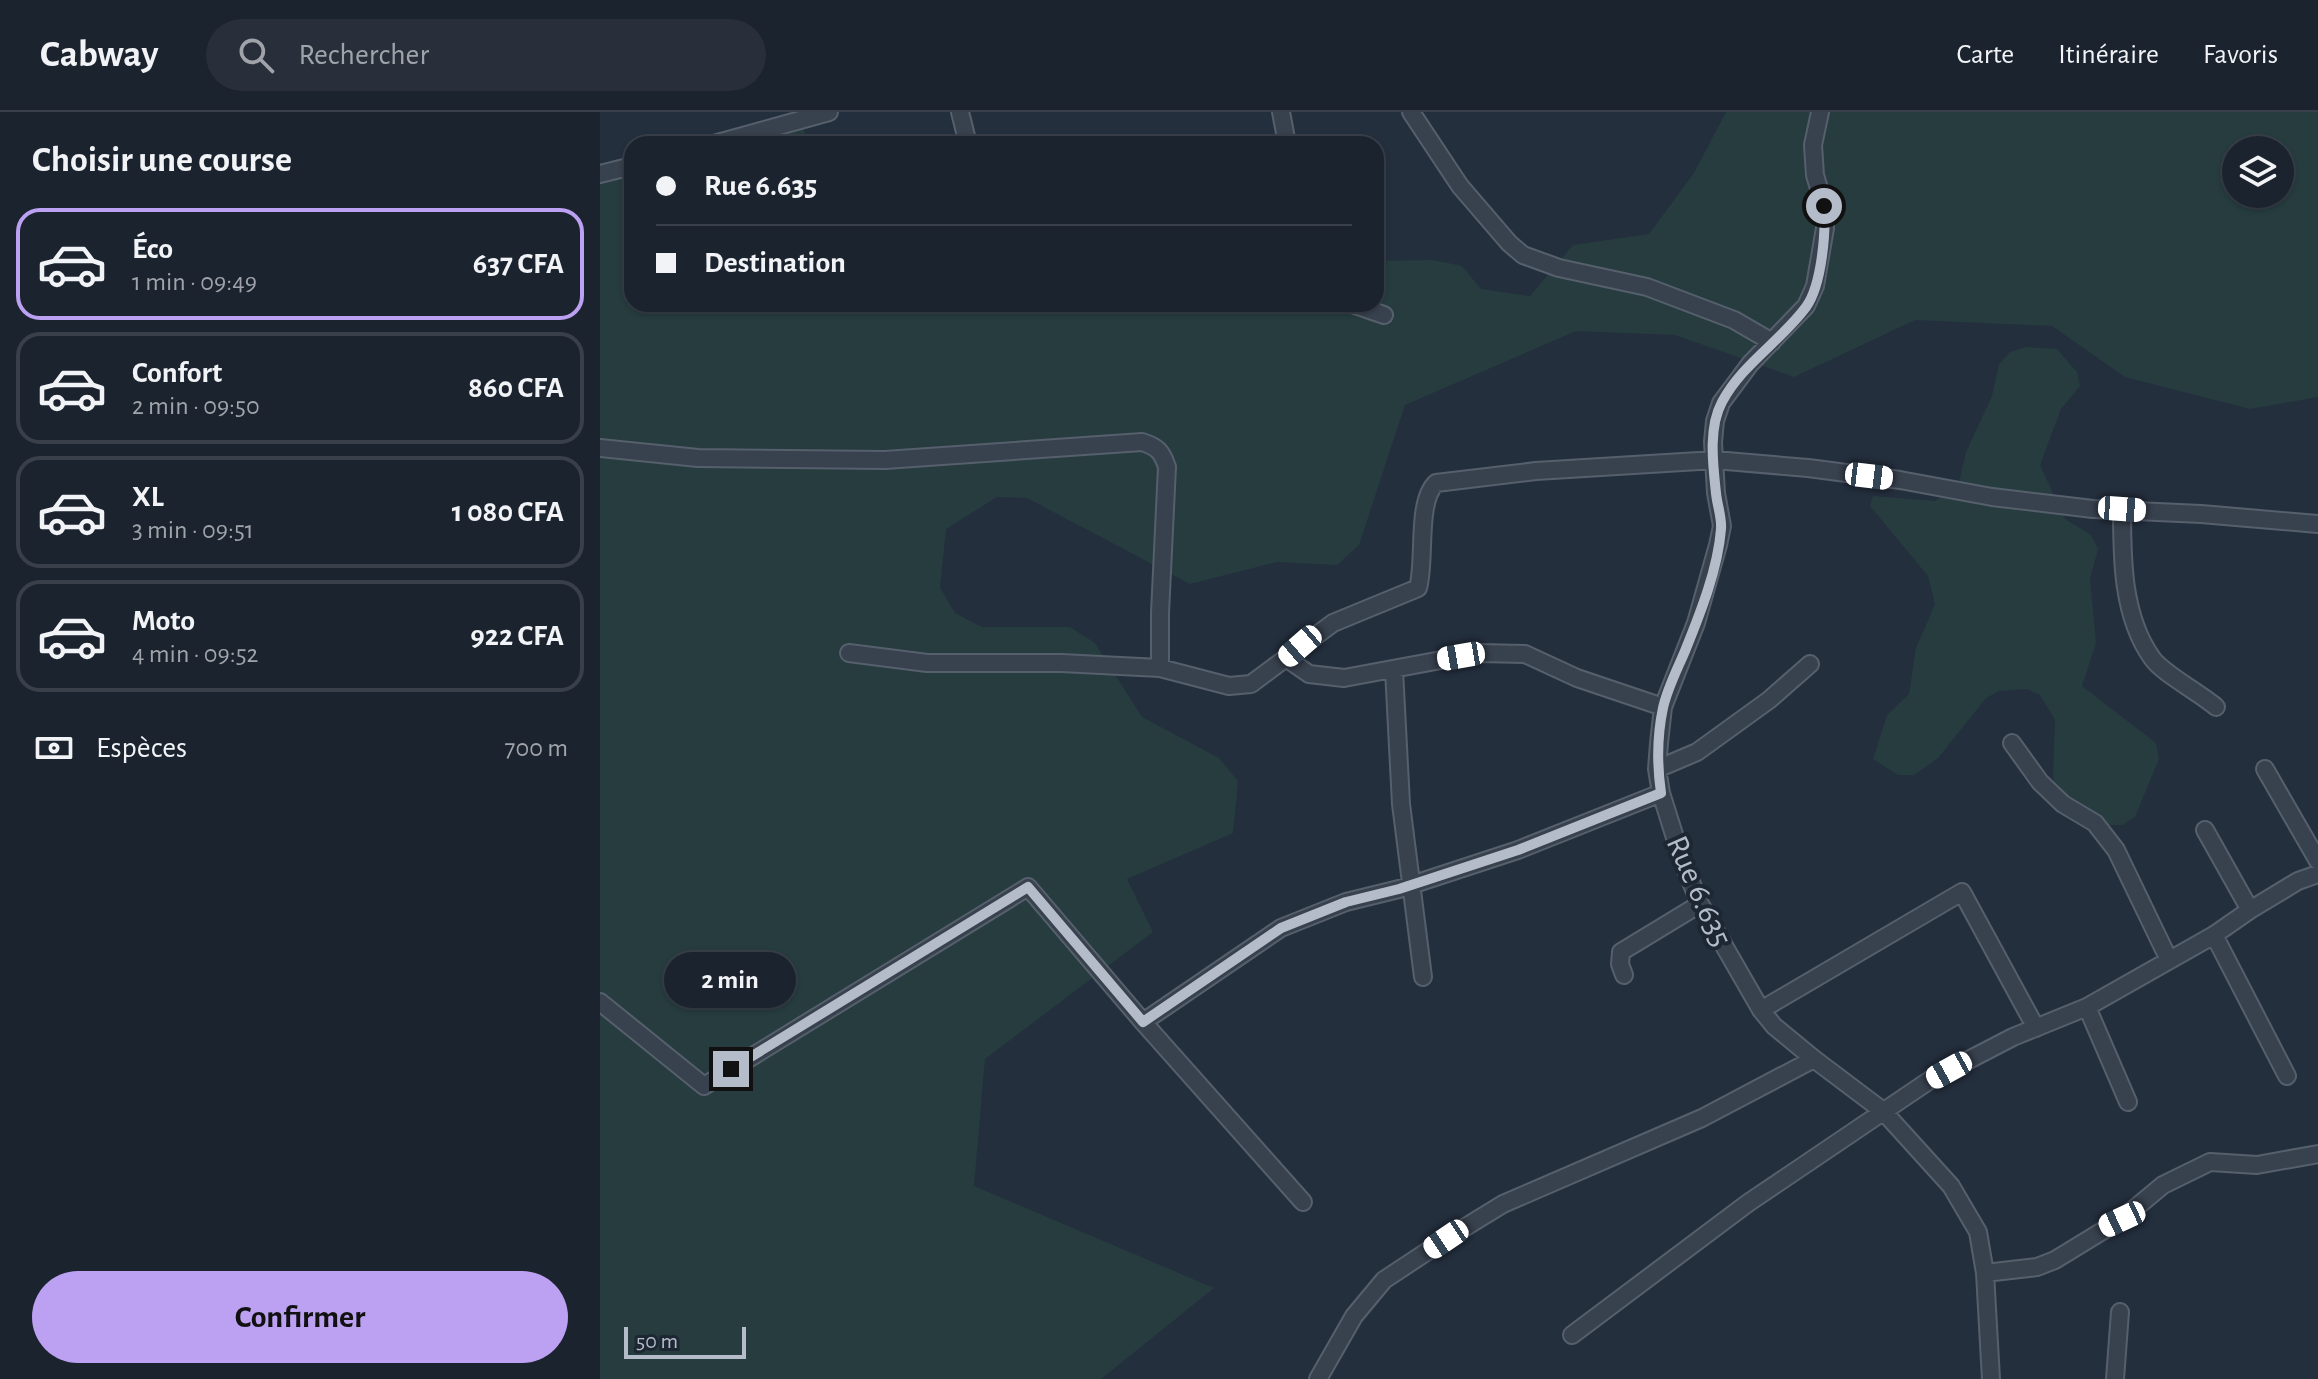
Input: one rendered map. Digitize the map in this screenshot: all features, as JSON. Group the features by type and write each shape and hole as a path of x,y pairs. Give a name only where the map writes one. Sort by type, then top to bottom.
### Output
{"street":[{"path":"743,136 829,112"},
{"path":"960,112 966,136"},
{"path":"1281,112 1286,136"},
{"path":"1411,112 1460,186 1523,255 1559,268 1647,287 1723,315 1772,342"},
{"name":"Rue 6.635","path":"1820,112 1813,145 1825,228 1815,286 1806,306 1750,364 1721,403 1714,431 1716,493 1722,526 1696,623 1663,707 1657,769 1668,821 1700,904 1761,1010 1774,1026 1883,1111 1951,1186 1978,1232 1985,1273 1991,1379"},
{"path":"600,174 624,168"},
{"path":"1375,312 1384,315"},
{"path":"600,448 698,458 885,460 1142,442 1154,446 1162,452 1167,467 1160,668"},
{"path":"849,653 927,663 1061,663 1160,668 1229,686 1251,684 1333,623 1418,588 1429,490 1436,483 1536,471 1715,460 1808,468 2079,507 2318,524"},
{"path":"2122,509 2123,556 2132,618 2153,660 2216,707"},
{"path":"1286,658 1309,674 1344,678 1479,653 1525,654 1577,678 1663,707"},
{"path":"1657,769 1697,752 1769,700 1810,664"},
{"path":"1394,670 1401,804 1423,977"},
{"path":"2012,743 2040,782 2063,804 2095,823 2116,850 2169,960"},
{"path":"2265,769 2318,861"},
{"path":"1143,1022 1281,928 1346,902 1518,850 1661,793"},
{"path":"2205,830 2250,910"},
{"path":"1572,1335 1748,1203 1883,1111 1967,1059 2087,1007 2214,935 2298,881 2318,874"},
{"path":"600,1002 704,1086 1028,887 1303,1202"},
{"path":"1761,1010 1962,892 2036,1028"},
{"path":"1624,975 1620,964 1621,952 1700,904"},
{"path":"2214,935 2287,1076"},
{"path":"2087,1007 2128,1102"},
{"path":"1318,1379 1354,1316 1384,1280 1446,1239 1503,1204 1702,1118 1814,1059"},
{"path":"1985,1273 2037,1267 2055,1260 2122,1219 2163,1185 2210,1162 2257,1165 2318,1154"},
{"path":"2115,1379 2120,1312"}],"green space":[{"path":"1726,112 2318,112 2318,397 2250,409 2125,377 2052,326 1915,320 1794,377 1675,335 1576,331 1405,405 1359,545 1337,565 1277,562 1190,584 1027,498 997,497 946,529 940,588 955,613 982,627 1070,627 1095,643 1142,717 1219,758 1238,781 1233,833 1127,879 1153,932 985,1059 974,1186 1214,1288 1101,1379 600,1379 600,178 624,171 624,312 1384,312 1384,261 1433,260 1462,266 1481,289 1530,296 1573,245 1649,234 1694,173"},
{"path":"802,120 805,136 747,136"},
{"path":"2026,347 2057,349 2077,372 2080,386 2061,409 2040,465 2065,519 2091,535 2098,549 2090,579 2096,643 2082,686 2156,743 2159,759 2135,817 2122,825 2107,825 2069,804 2059,794 2053,778 2055,720 2040,695 2027,689 1999,691 1986,698 1938,758 1914,775 1898,775 1873,759 1887,715 1909,694 1916,648 1935,604 1928,576 1870,506 1873,496 1935,501 1959,482 1966,452 1992,396 1999,364 2010,352"}],"route":[{"path":"731,1069 1028,887 1143,1022 1281,928 1324,909 1399,889 1518,850 1661,793 1657,769 1663,707 1696,623 1713,569 1722,526 1716,493 1715,421 1721,403 1750,364 1790,326 1811,299 1825,228 1824,206"}]}
